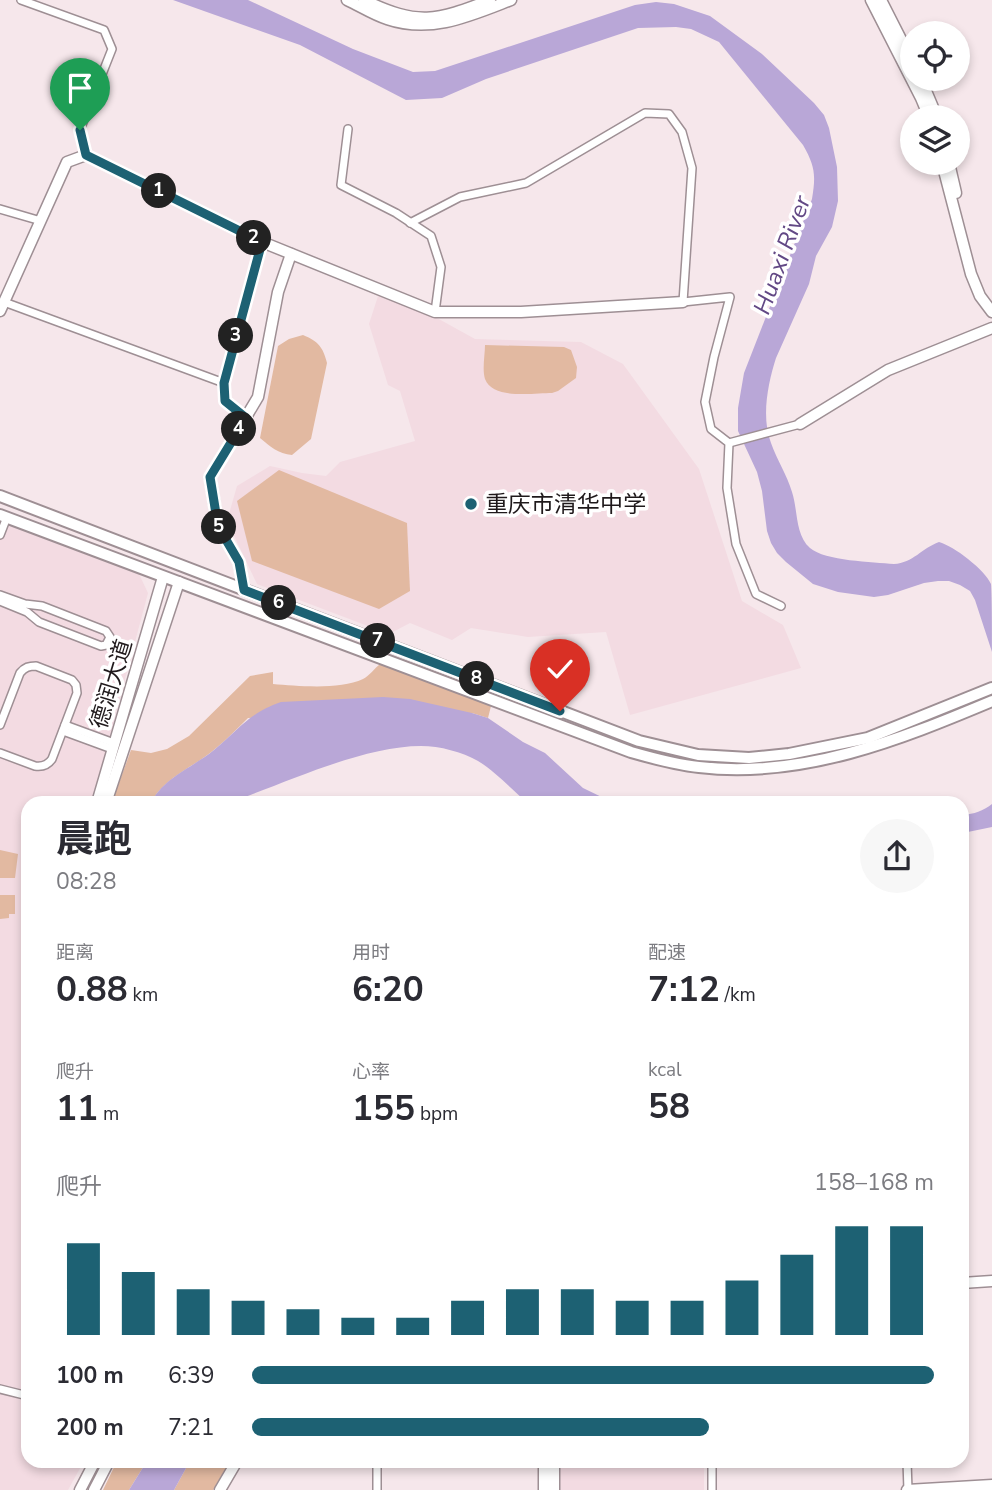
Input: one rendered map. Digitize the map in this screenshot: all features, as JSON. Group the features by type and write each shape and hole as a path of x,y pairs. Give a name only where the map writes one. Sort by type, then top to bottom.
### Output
{"main road":[{"path":"347,0 386,19 432,25 462,19 511,0"},
{"path":"365,0 402,16 431,18 459,12 490,0"},
{"path":"871,0 924,105"},
{"path":"881,0 900,37"},
{"path":"2,306 67,162 86,155 262,242 435,312 520,312 683,302"},
{"path":"945,175 971,274 980,296 992,312"},
{"path":"952,175 976,272 992,302"},
{"path":"244,590 239,562 218,526 210,477 258,397 278,292 291,254"},
{"path":"800,424 888,370 992,328"},
{"path":"0,496 639,741 698,755 749,758 789,754 868,738 957,709 992,701"},
{"path":"2,516 631,752 698,767 746,769 828,760 871,748 957,709 992,688"},
{"name":"德润大道","path":"99,796 163,577"},
{"name":"德润大道","path":"108,796 179,582"},
{"path":"969,1283 992,1281"},
{"path":"80,1490 91,1468"},
{"path":"94,1490 105,1468"},
{"path":"220,1490 233,1468"},
{"path":"544,1468 544,1490"},
{"path":"554,1468 554,1490"},
{"path":"907,1490 992,1485"}],"street":[{"path":"21,0 104,30 112,49 80,130 86,155"},
{"path":"410,223 460,197 526,183 645,113 669,114 682,132 692,168 683,302 730,297 705,402 711,429 729,443"},
{"path":"348,129 341,185 396,213 431,236 441,267 435,312"},
{"path":"0,209 41,220"},
{"path":"246,418 225,401 224,383 262,242"},
{"path":"2,306 224,383"},
{"path":"729,443 800,424"},
{"path":"729,443 727,488 736,544 756,594 781,606"},
{"path":"0,535 2,516"},
{"path":"0,595 24,604 42,606 106,631 110,637 106,645 101,646 39,622 27,612 0,601"},
{"path":"0,725 23,669 36,666 72,680 76,685 77,693 52,759 45,765 35,766 0,754"},
{"path":"64,728 113,746"},
{"path":"0,1390 21,1394"},
{"path":"377,1468 377,1490"},
{"path":"712,1468 712,1490"},
{"path":"907,1468 907,1490"}],"shaded area":[{"path":"173,0 248,0 353,49 413,72 435,71 635,5 656,2 674,4 710,16 762,54 824,115 837,167 838,201 832,227 816,256 809,284 776,358 767,400 768,433 792,492 802,536 810,548 826,556 894,564 912,558 939,542 953,548 976,566 991,584 992,652 975,600 970,591 960,585 938,581 874,597 838,592 813,584 786,562 771,543 757,472 738,431 738,408 744,373 812,199 814,171 803,145 719,42 691,29 638,28 486,79 442,98 406,100 300,45"},
{"name":"重庆市清华中学","path":"378,296 437,318 475,339 581,342 623,364 699,469 742,601 783,625 801,668 630,715 606,632 528,637 471,628 452,640 410,623 389,634 257,584 227,521 237,486 270,466 326,476 340,462 415,441 400,391 388,385 369,324"},
{"path":"303,335 319,345 327,363 311,439 292,455 278,451 260,438 278,346"},
{"path":"485,345 564,347 571,350 577,367 576,378 552,393 515,394 496,390 489,386 485,379"},
{"path":"279,470 407,523 410,591 379,609 252,561 237,501"},
{"path":"0,520 139,574 148,593 94,796 21,796 21,1468 80,1468 68,1490 0,1490"},
{"path":"380,664 491,706 488,718 472,713 248,718 215,749 180,773 155,796 115,796 131,750 151,753 167,749 189,736 250,676 273,672 273,684 331,686 354,682 367,676"},
{"path":"383,697 410,699 472,713 488,718 523,742 545,753 583,788 600,796 520,796 478,761 451,750 421,746 400,747 355,757 248,796 155,796 170,780 214,750 251,717 281,702"},
{"path":"992,804 992,827 969,832 969,814"},
{"path":"0,850 18,854 15,878 0,878"},
{"path":"0,895 15,895 15,914 9,914 9,918 0,919"},
{"path":"114,1468 143,1468 129,1490 103,1490"},
{"path":"143,1468 186,1468 174,1490 129,1490"},
{"path":"186,1468 226,1468 213,1490 174,1490"},
{"path":"560,1468 704,1468 704,1490 560,1490"}],"place":[{"name":"重庆市清华中学","path":"471,504"}],"route":[{"path":"80,130 86,155 262,242 224,383 225,401 246,418 210,477 218,526 239,562 244,590 560,711"}],"water label":[{"name":"Huaxi River","path":"782,255"}]}
